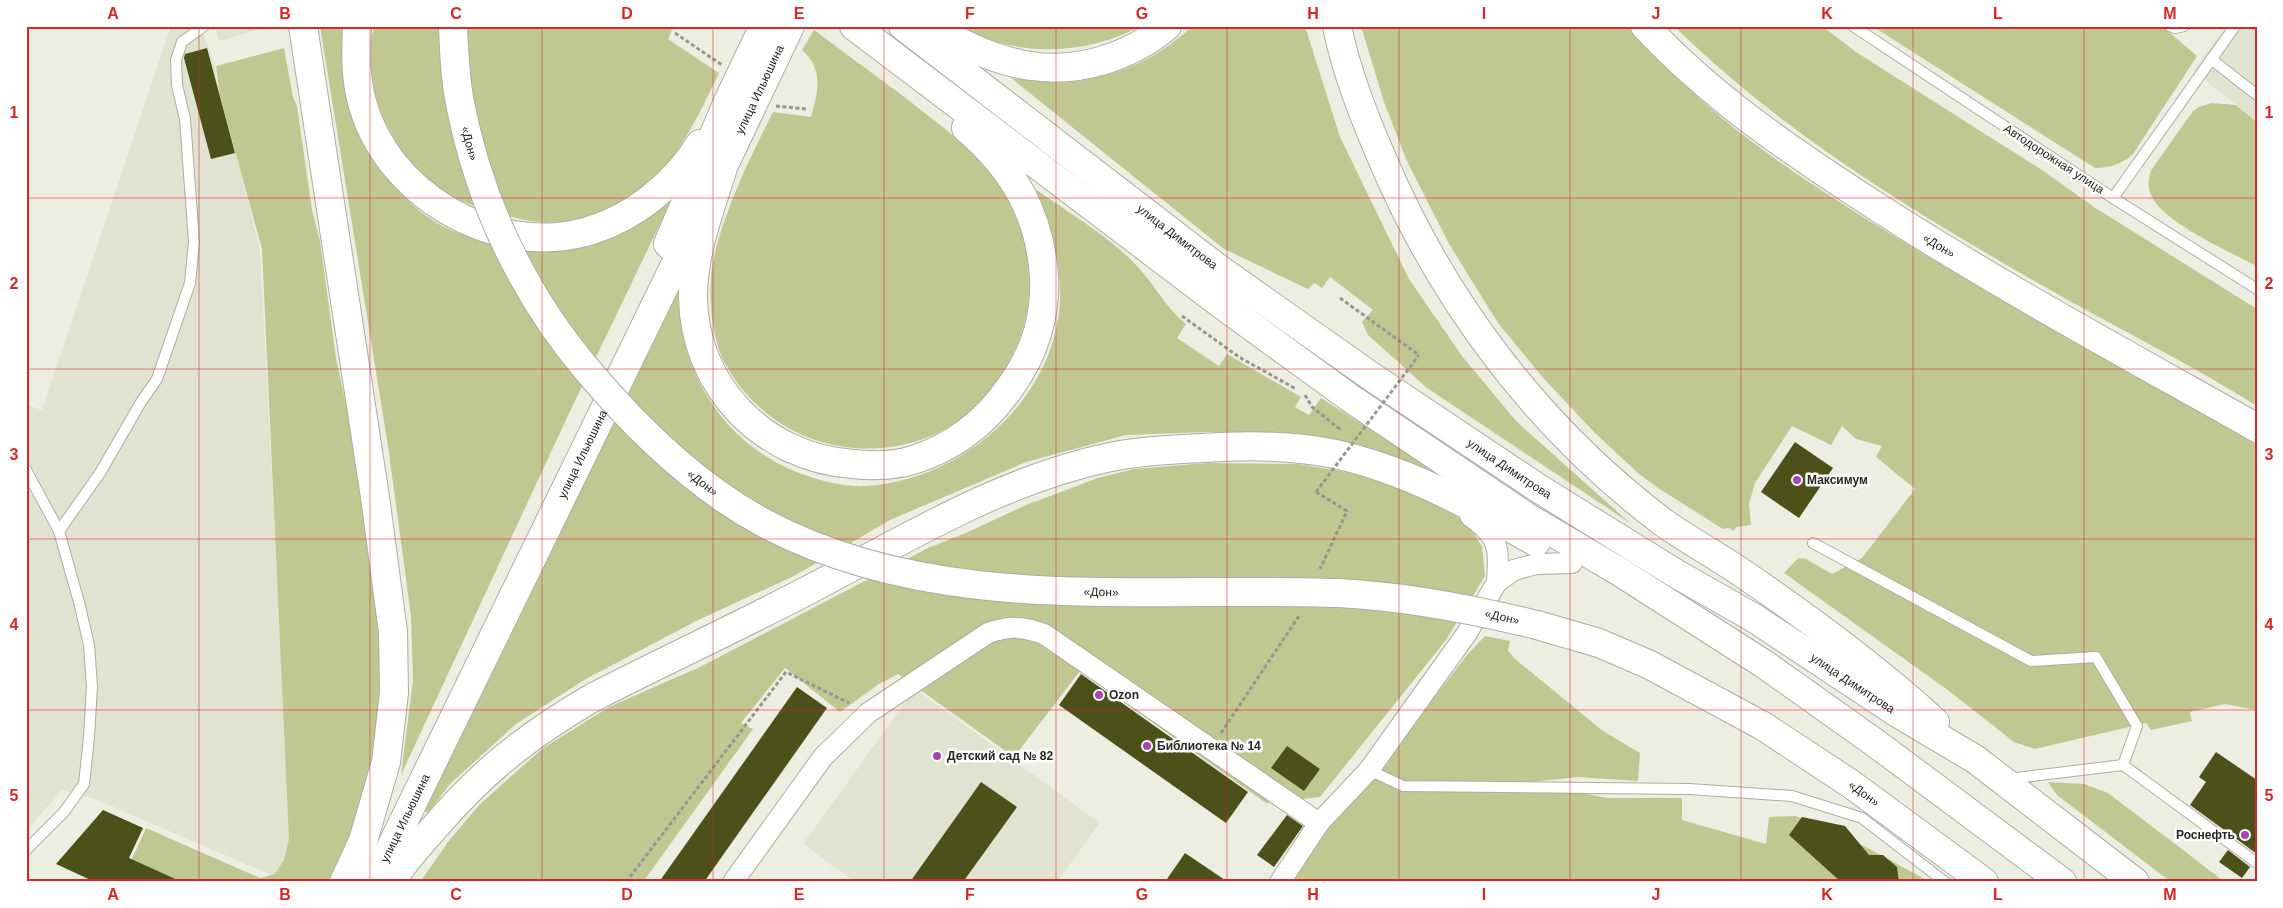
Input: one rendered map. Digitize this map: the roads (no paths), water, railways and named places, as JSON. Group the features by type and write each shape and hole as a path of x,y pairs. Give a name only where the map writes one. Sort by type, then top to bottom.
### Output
{"highway":[{"path":"303,26 377,515 394,650 394,693 386,762 363,841 344,882"},
{"path":"358,26 356,64 362,102 373,130 386,154 404,177 427,197 452,214 474,224 524,236 552,236 584,232 629,213 650,200 693,156 729,98"},
{"name":"«Дон»","path":"453,26 459,102 473,157 508,249 529,290 556,332 622,412 673,459 733,504 764,523 807,542 880,566 922,576 994,587 1098,592 1336,593 1365,595 1436,603 1538,625 1599,643 1650,665 1763,726 1851,784 1984,882"},
{"name":"улица Ильюшина","path":"374,882 670,271 722,171 750,81 764,26"},
{"name":"улица Ильюшина","path":"362,882 648,288 689,196 729,98 750,81 790,26"},
{"path":"722,171 695,263 693,297 696,323 713,377 728,398 761,431 778,444 826,461 869,466 889,465 912,460 951,444 970,432 996,407 1020,374 1032,352 1043,307 1043,257 1039,238 1025,199 1012,176 976,137 846,26"},
{"name":"улица Димитрова","path":"854,26 1221,304 1350,398 1530,519 1620,572 1764,664 2062,882"},
{"name":"улица Димитрова","path":"903,26 1219,269 1416,408 1546,493 1754,618 1899,714 1975,758 2135,882"},
{"path":"931,26 994,56 1031,66 1055,67 1103,61 1142,44 1167,26"},
{"path":"1336,26 1367,125 1414,231 1458,305 1536,406 1566,438 1624,491 1666,524 1747,576 1815,625 1910,699 1975,758"},
{"name":"«Дон»","path":"1645,26 1706,84 1792,152 1908,227 2017,292 2257,428"},
{"path":"392,882 414,850 482,776 507,754 561,716 674,656 997,494 1062,470 1107,458 1156,451 1232,446 1302,449 1334,454 1403,473 1430,485 1572,563 1692,619"}],"street":[{"path":"1430,485 1480,523 1493,536 1498,554 1497,582"},
{"path":"1280,882 1319,823 1369,770 1467,634 1497,582 1514,570 1536,564 1572,563"},
{"path":"733,882 823,757 868,713 988,633 1006,626 1027,628 1044,634 1319,823"}],"lane":[{"path":"59,531 100,473 157,379 190,283 194,242 185,119 177,85 176,60 182,42 204,26"},
{"path":"298,26 312,86"},
{"name":"Автодорожная улица","path":"1852,26 2112,198 2257,289"},
{"path":"2170,26 2175,28 2184,26"},
{"path":"2112,198 2235,26"},
{"path":"2211,58 2257,94"},
{"path":"26,470 59,531 89,645 92,686 84,784 64,812 26,850"},
{"path":"1813,543 2031,661 2096,657 2137,726 2124,765"},
{"path":"2001,780 2124,765 2257,863"},
{"path":"1369,770 1403,786 1689,789 1792,796 1862,818 1945,882"}],"place":[{"name":"Максимум","path":"1797,480"},
{"name":"Ozon","path":"1099,695"},
{"name":"Библиотека № 14","path":"1147,746"},
{"name":"Детский сад № 82","path":"937,756"},
{"name":"Роснефть","path":"2245,835"}]}
